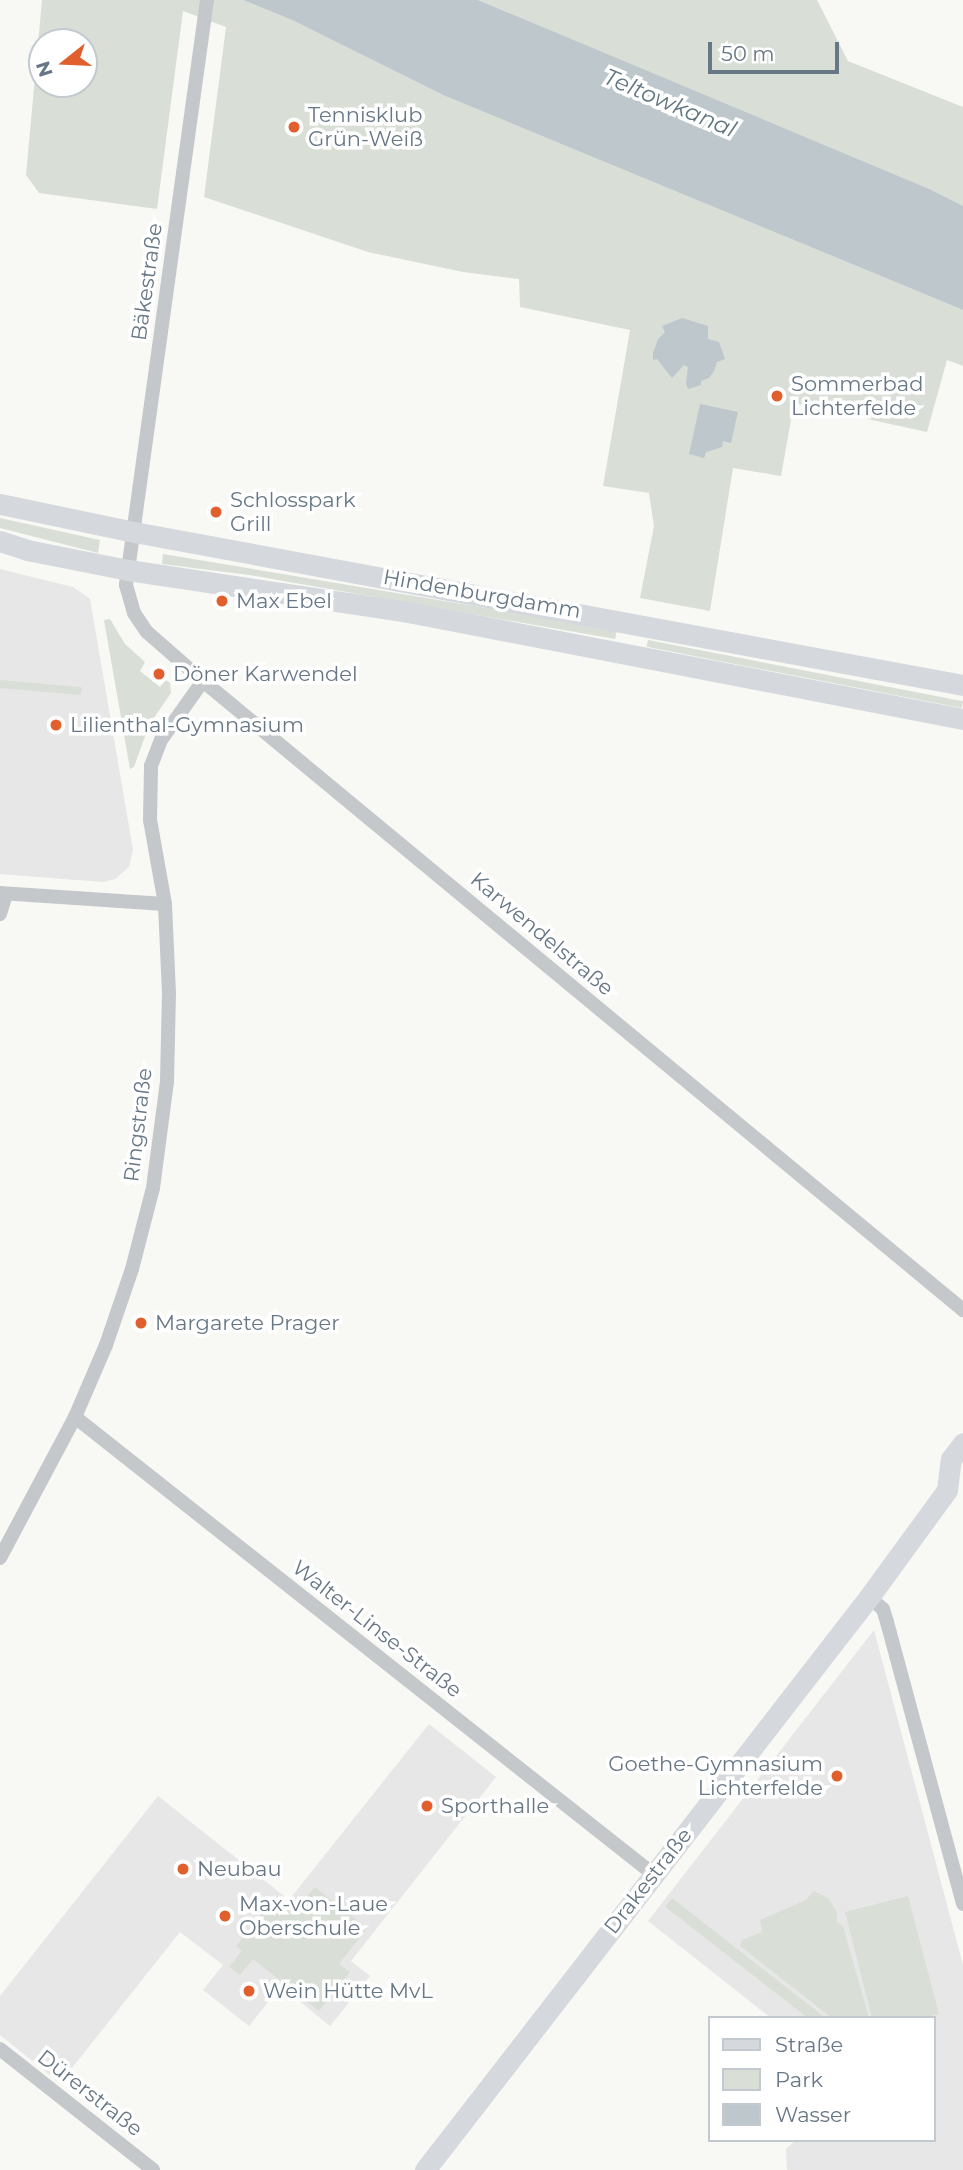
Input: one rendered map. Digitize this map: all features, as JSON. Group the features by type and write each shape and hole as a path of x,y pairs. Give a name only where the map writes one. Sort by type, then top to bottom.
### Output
{"main road":[{"name":"Hindenburgdamm","path":"0,504 134,532 963,685"},
{"name":"Hindenburgdamm","path":"0,541 27,550 128,570 408,612 963,719"},
{"name":"Drakestraße","path":"425,2170 955,1487 951,1459 963,1443"}],"street":[{"name":"Bäkestraße","path":"128,570 207,0"},
{"name":"Karwendelstraße","path":"128,570 126,585 134,613 147,632 963,1310"},
{"name":"Ringstraße","path":"0,1558 75,1417 113,1324 153,1188 167,1082 169,993 164,904 150,820 151,766 160,740 203,681"},
{"path":"0,914 3,894 164,904"},
{"name":"Walter-Linse-Straße","path":"75,1417 653,1874"},
{"path":"869,1597 883,1609 887,1622 963,1904"},
{"name":"Dürerstraße","path":"0,2049 153,2170"}],"shaded area":[{"name":"Lilienthal-Gymnasium","path":"0,569 73,587 90,599 133,850 129,867 115,879 103,882 0,874"},
{"name":"Goethe-Gymnasium Lichterfelde","path":"874,1630 963,1965 963,2170 787,2170 786,2149 794,2142 935,2142 935,2016 768,2016 648,1921"},
{"name":"Max-von-Laue Oberschule","path":"429,1724 496,1777 351,1961 370,1976 330,2026 281,1986 249,2026 203,1990 223,1965 180,1932 60,2083 0,2035 0,1996 158,1796 289,1900"}],"green space":[{"path":"42,0 243,0 292,20 443,95 963,310 963,366 947,360 927,432 794,403 781,476 733,468 710,611 640,598 654,526 649,493 603,486 630,330 520,307 519,279 463,272 368,252 204,197 226,27 183,11 157,209 39,193 26,175 33,98 98,98 98,28 39,28"},
{"path":"478,0 817,0 848,61 963,107 963,206"},
{"path":"0,518 100,540 98,553 0,528"},
{"path":"163,554 617,630 615,639 249,575 162,564"},
{"path":"110,619 125,644 145,662 140,671 160,687 166,680 170,683 171,693 149,725 134,767 130,769 104,620"},
{"path":"648,640 963,701 962,708 647,647"},
{"path":"0,680 82,687 81,695 0,688"},
{"path":"315,1887 367,1928 339,1964 350,1972 319,2011 253,1959 240,1975 229,1967 242,1951 236,1946 273,1899 293,1914"},
{"path":"814,1891 828,1898 837,1912 837,1922 843,1926 868,2016 829,2016 740,1946 742,1940 762,1932 760,1920 806,1900"},
{"path":"908,1896 939,2014 871,2016 845,1912"},
{"path":"672,1898 823,2016 805,2016 665,1907"}],"water":[{"name":"Teltowkanal","path":"243,0 478,0 929,189 963,206 963,310 443,95 292,20"},
{"path":"682,318 708,326 708,339 719,342 725,359 717,362 714,371 709,378 701,381 701,385 688,389 688,367 684,365 672,378 657,359 653,360 658,339 665,332 662,326"},
{"path":"700,404 738,412 731,443 723,441 722,447 706,452 704,458 689,454"}],"place":[{"name":"Tennisklub Grün-Weiß","path":"294,127"},
{"name":"Sommerbad Lichterfelde","path":"777,396"},
{"name":"Schlosspark Grill","path":"216,512"},
{"name":"Max Ebel","path":"222,601"},
{"name":"Döner Karwendel","path":"159,674"},
{"name":"Lilienthal-Gymnasium","path":"56,725"},
{"name":"Margarete Prager","path":"141,1323"},
{"name":"Goethe-Gymnasium Lichterfelde","path":"837,1776"},
{"name":"Sporthalle","path":"427,1806"},
{"name":"Neubau","path":"183,1869"},
{"name":"Max-von-Laue Oberschule","path":"225,1916"},
{"name":"Wein Hütte MvL","path":"249,1991"}]}
